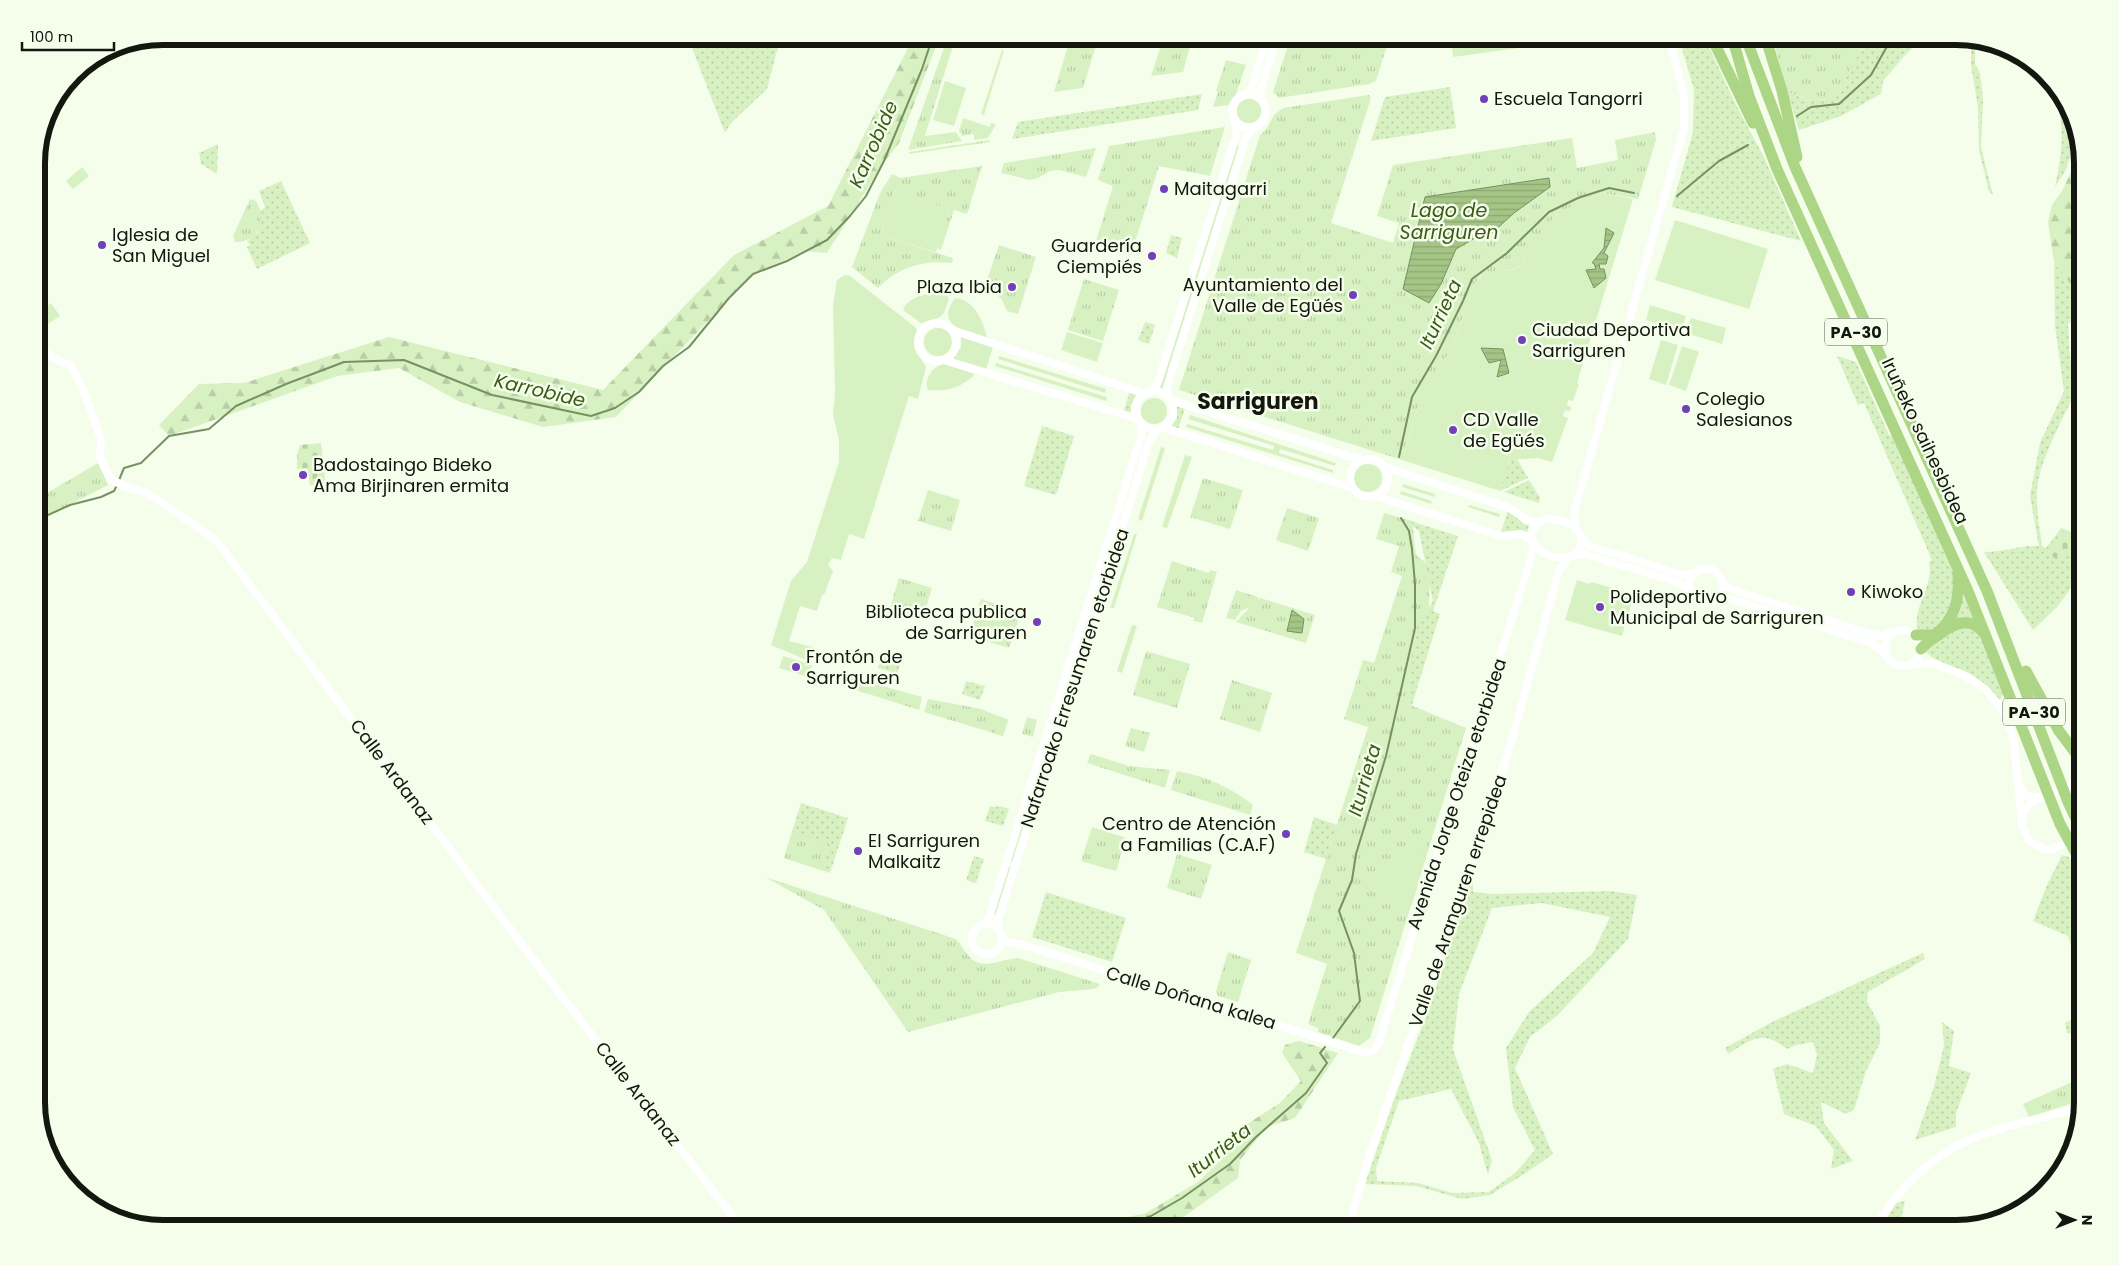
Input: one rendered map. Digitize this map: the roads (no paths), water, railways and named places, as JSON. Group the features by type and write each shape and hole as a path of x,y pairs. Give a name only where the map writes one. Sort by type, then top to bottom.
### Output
{"highway":[{"path":"1715,45 1771,161 1777,168"},
{"path":"1734,45 1749,96 1777,168 1958,568 1990,642 2060,824 2074,850"},
{"name":"Iruñeko saihesbidea","path":"1735,45 1795,201 1916,463 1989,627 2065,827 2074,844"},
{"name":"Iruñeko saihesbidea","path":"1748,45 1795,168 1987,591 2074,815"},
{"path":"1768,45 1782,91 1796,153 1850,277 1854,297"},
{"path":"1916,635 1934,635 1952,616 1958,596 1958,568"},
{"path":"1987,591 2002,616 2018,656 2037,694 2059,731 2074,751"},
{"path":"1921,650 1947,628 1961,622 1977,626 1983,631 1990,642"}],"street":[{"path":"1250,93 1265,45"},
{"path":"1259,96 1274,45"},
{"path":"1670,45 1684,94 1684,128 1574,513 1576,528 1581,537 1590,546 1683,574 1694,574 1703,569 1712,570 1719,575 1723,584 1723,589 1717,599"},
{"path":"1250,93 1259,96 1264,103 1266,113 1260,124 1245,128 1235,122 1232,115 1232,104 1239,96 1250,93"},
{"name":"Nafarroako Erresumaren etorbidea","path":"985,924 989,917 1141,437 1140,422 1136,411 1137,404 1157,384 1237,133 1235,122"},
{"name":"Nafarroako Erresumaren etorbidea","path":"998,928 999,919 1149,442 1159,428 1169,422 1172,415 1173,408 1167,388 1246,137 1254,127"},
{"path":"1385,467 1388,473 1387,486 1378,496 1373,498 1362,497 1352,488 1159,428 1148,428 1140,422 944,360 938,361 926,357 919,348 920,336 926,326 937,323 942,324 952,330 1148,393 1160,393 1169,399 1362,460 1375,460 1385,467 1507,507 1516,511 1526,521 1537,523 1546,519 1562,520 1576,528"},
{"path":"944,360 953,353 956,347 952,330"},
{"name":"Calle Ardanaz","path":"45,350 53,358 71,366 84,391 101,440 100,457 110,478 122,486 146,493 215,539 540,968 736,1220"},
{"path":"1352,488 1351,472 1353,467 1362,460"},
{"path":"1378,496 1502,536 1521,534 1534,542"},
{"path":"1562,520 1574,513"},
{"path":"1537,523 1532,534 1534,542 1538,549 1551,556 1559,570 1580,549 1581,537"},
{"name":"Avenida Jorge Oteiza etorbidea","path":"1378,1045 1530,561 1534,542"},
{"path":"1530,561 1540,554 1570,557 1585,554 1601,558 1685,586 1694,598 1704,603 1717,599 1732,600 1872,644 1900,666 1933,663"},
{"name":"Valle de Aranguren errepidea","path":"1351,1220 1369,1156 1483,832 1512,739 1559,570"},
{"path":"1690,593 1690,582 1694,574"},
{"path":"1723,584 1736,591 1874,635 1880,636 1903,629 1916,635 1921,643 1921,650 1912,664"},
{"path":"1886,655 1887,640 1893,632"},
{"path":"1921,650 1933,663 1973,680 1985,689 1998,704 2012,732 2019,781 2022,825 2029,841 2044,849 2052,849 2074,839"},
{"path":"2019,781 2026,796 2038,798"},
{"path":"2022,825 2026,808 2038,798 2074,783"},
{"path":"985,924 998,928 1002,940 998,949 993,953 985,954 978,951 973,945 972,936 976,928 985,924"},
{"name":"Calle Doñana kalea","path":"1002,940 1027,946 1366,1053 1373,1051 1378,1045"},
{"path":"1881,1220 1900,1193 1916,1176 1948,1151 1984,1134 2074,1108"}],"water":[{"name":"Lago de Sarriguren","path":"1549,178 1550,187 1514,213 1492,233 1475,238 1456,249 1441,284 1429,303 1403,289 1425,197"},
{"path":"1606,228 1614,233 1604,253 1608,256 1606,264 1599,264 1600,269 1604,269 1606,278 1594,288 1586,270 1596,269 1594,263 1592,263 1604,248"},
{"path":"1481,348 1503,349 1509,373 1497,377 1501,360 1489,363"},
{"path":"1292,610 1304,619 1302,633 1287,631"}],"waterway":[{"name":"Karrobide","path":"119,480 124,468 141,463 169,436 209,429 236,406 286,384 344,362 404,360 492,395 591,416 615,408 639,392 663,366 689,347 729,298 753,274 787,261 827,240 850,216 866,196 884,161 930,45"},
{"path":"1797,116 1811,107 1839,104 1871,75 1888,45"},
{"name":"Iturrieta","path":"1677,196 1719,161 1748,145"},
{"name":"Iturrieta","path":"1399,457 1412,397 1436,356 1472,279 1507,253 1549,212 1578,198 1609,188 1634,193"},
{"name":"Karrobide","path":"45,516 70,505 101,497 114,491 117,485"},
{"name":"Iturrieta","path":"1333,1038 1360,1001 1354,953 1339,911 1352,880 1356,854 1386,756 1415,628 1415,584 1412,549 1409,531 1401,518"},
{"name":"Iturrieta","path":"1141,1220 1182,1198 1230,1164 1256,1137 1306,1093 1327,1063 1320,1053 1325,1047"}],"place":[{"name":"Escuela Tangorri","path":"1484,99"},
{"name":"Maitagarri","path":"1164,189"},
{"name":"Iglesia de San Miguel","path":"102,245"},
{"name":"Guardería Ciempiés","path":"1152,256"},
{"name":"Plaza Ibia","path":"1012,287"},
{"name":"Ayuntamiento del Valle de Egüés","path":"1353,295"},
{"name":"Ciudad Deportiva Sarriguren","path":"1522,340"},
{"name":"Colegio Salesianos","path":"1686,409"},
{"name":"CD Valle de Egüés","path":"1453,430"},
{"name":"Badostaingo Bideko Ama Birjinaren ermita","path":"303,475"},
{"name":"Kiwoko","path":"1851,592"},
{"name":"Polideportivo Municipal de Sarriguren","path":"1600,607"},
{"name":"Biblioteca publica de Sarriguren","path":"1037,622"},
{"name":"Frontón de Sarriguren","path":"796,667"},
{"name":"Centro de Atención a Familias (C.A.F)","path":"1286,834"},
{"name":"EI Sarriguren Malkaitz","path":"858,851"}],"district":[{"name":"Sarriguren","path":"1258,401"}]}
